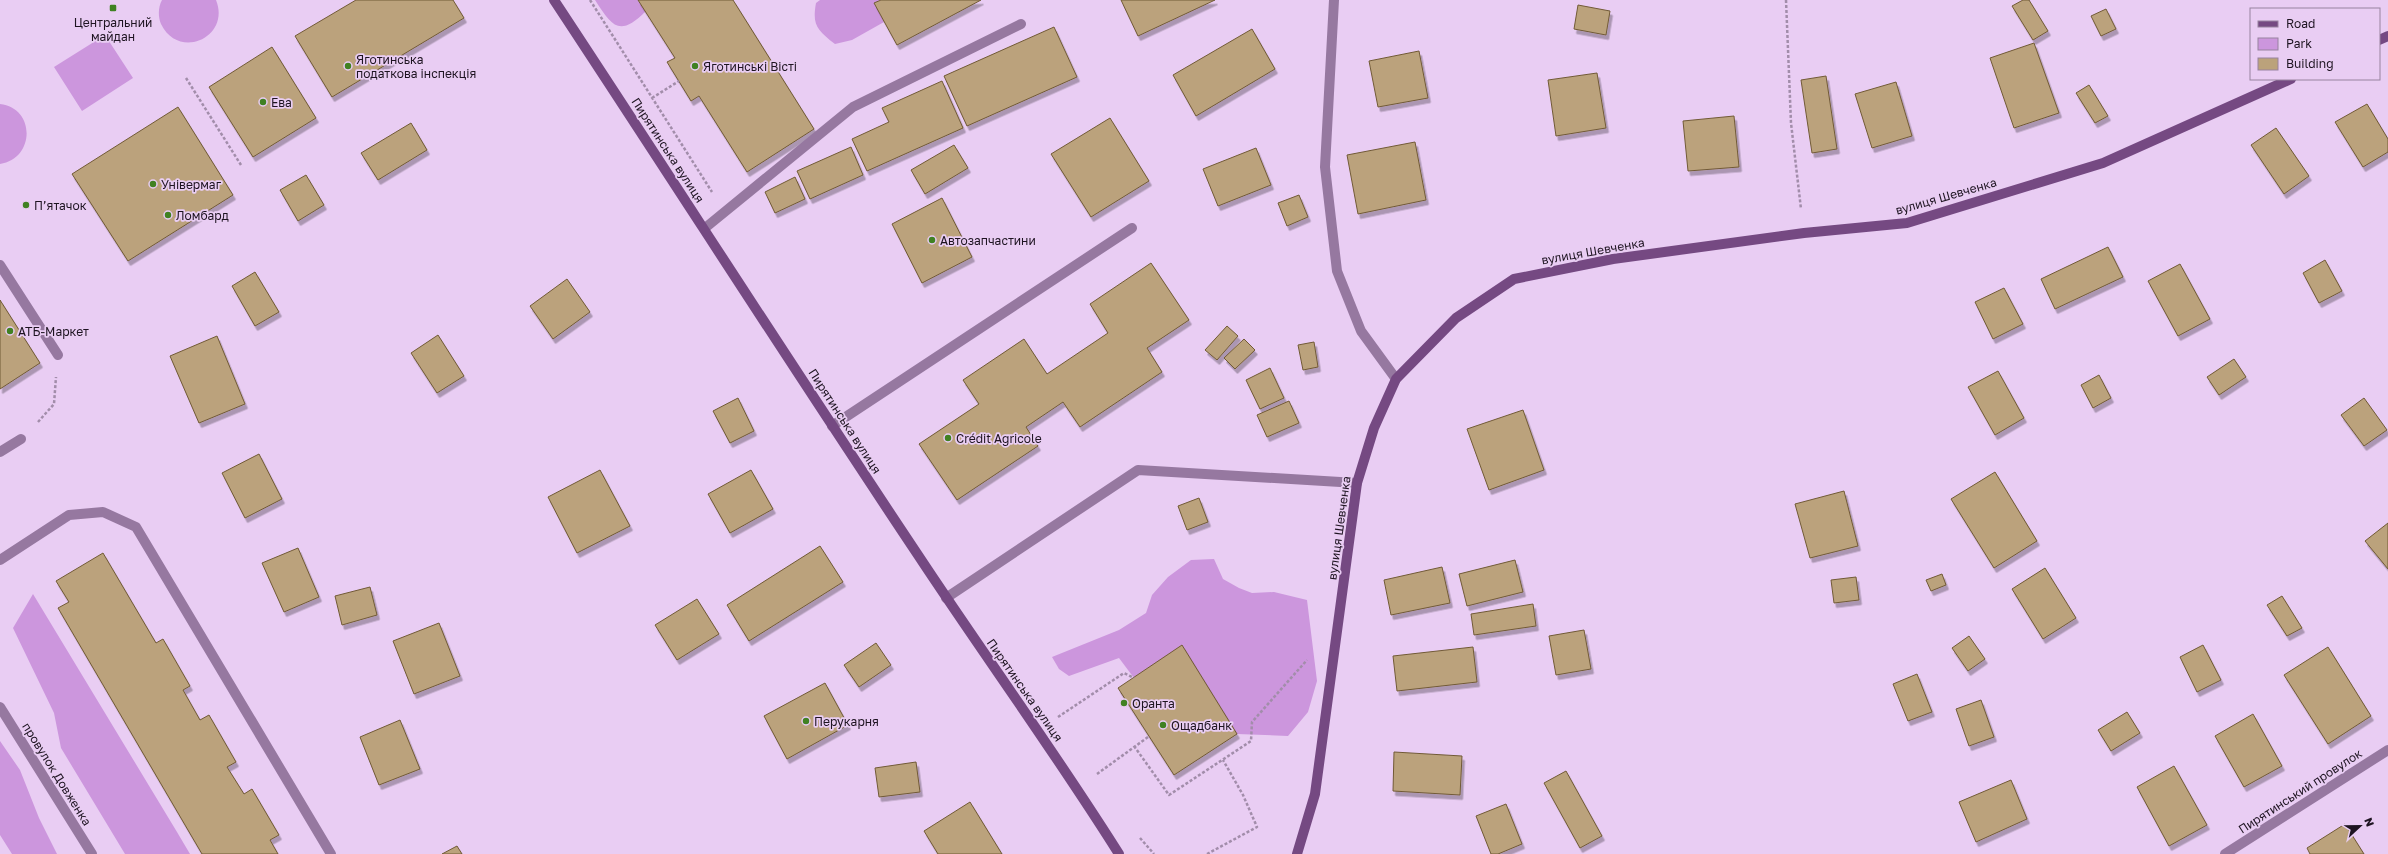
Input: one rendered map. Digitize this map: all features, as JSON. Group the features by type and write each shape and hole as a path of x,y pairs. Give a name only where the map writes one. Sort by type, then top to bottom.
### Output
{"street":[{"name":"Пирятинська вулиця","path":"554,0 705,228 832,426 946,598 1076,786 1119,854"},
{"path":"1334,0 1325,167 1338,271 1361,331 1396,379"},
{"path":"705,228 853,107 1021,24"},
{"name":"вулиця Шевченка","path":"1297,854 1315,794 1357,483 1374,428 1396,379 1456,318 1514,279 1613,259 1804,233 1907,223 2103,163 2289,80"},
{"path":"832,426 1132,228"},
{"path":"0,265 58,355"},
{"path":"0,452 21,439"},
{"path":"946,598 1138,470 1357,483"},
{"path":"0,560 70,514 103,512 136,527 331,854"},
{"name":"провулок Довженка","path":"0,707 92,854"},
{"name":"Пирятинський провулок","path":"2225,854 2388,750"}],"path":[{"path":"1786,0 1791,123 1804,233"},
{"path":"186,78 241,165"},
{"path":"652,98 679,81"},
{"path":"21,439 54,404 58,355"},
{"path":"1134,746 1168,795 1251,741 1252,722 1309,658"},
{"path":"1057,717 1124,673 1134,678"},
{"path":"1097,774 1148,737"},
{"path":"1207,854 1257,827 1243,795 1223,760"}],"green space":[{"path":"162,0 216,0 219,13 216,25 210,34 201,40 190,42 179,41 169,35 161,24 159,12"},
{"path":"595,0 638,0 646,11 629,24 622,26 617,25 611,22"},
{"path":"820,0 881,0 875,3 884,22 852,40 835,44 820,31 817,26 815,11 816,3"},
{"path":"105,35 133,78 82,111 54,67"},
{"path":"0,104 12,108 20,114 25,123 27,134 25,144 20,153 12,160 0,164"},
{"path":"1214,559 1223,579 1239,588 1252,593 1274,592 1307,600 1317,681 1308,712 1288,736 1237,734 1182,646 1134,678 1119,658 1069,676 1059,669 1052,657 1119,630 1146,613 1152,595 1168,577 1191,560"},
{"path":"33,594 190,854 125,854 61,748 54,713 13,628"},
{"path":"0,741 20,770 39,818 57,854 12,854 0,835"}],"building":[{"name":"Яготинська податкова інспекція","path":"356,0 453,0 464,18 332,97 295,36"},
{"path":"638,0 733,0 814,129 747,172 699,96 691,101 667,62 675,58"},
{"path":"881,0 981,0 897,45 874,3"},
{"path":"1121,0 1215,0 1138,36"},
{"path":"2023,0 2029,0 2048,31 2033,40 2012,6"},
{"path":"1578,5 1610,11 1606,35 1574,29"},
{"path":"2106,9 2116,29 2101,36 2091,16"},
{"path":"1054,27 1077,77 967,126 944,76"},
{"path":"1252,29 1275,69 1196,116 1173,75"},
{"path":"2034,43 2059,113 2014,128 1990,58"},
{"name":"Ева","path":"272,47 316,118 253,157 209,87"},
{"path":"1419,51 1428,98 1378,107 1369,61"},
{"path":"1597,73 1606,128 1556,136 1548,80"},
{"path":"1826,76 1837,149 1812,153 1801,80"},
{"path":"942,81 963,128 867,171 852,139 889,122 882,108"},
{"path":"1896,82 1912,136 1872,148 1855,94"},
{"path":"2089,85 2108,116 2095,123 2076,93"},
{"path":"2367,104 2388,139 2388,152 2363,167 2335,122"},
{"name":"Універмаг","path":"178,107 233,195 128,261 72,174"},
{"path":"1734,116 1739,167 1688,171 1683,121"},
{"path":"1110,118 1149,181 1091,217 1051,154"},
{"path":"411,123 427,150 378,180 361,153"},
{"path":"2276,128 2309,176 2284,194 2251,145"},
{"path":"1415,142 1426,200 1358,214 1347,155"},
{"path":"954,145 968,168 925,194 911,170"},
{"path":"851,147 863,175 810,199 797,171"},
{"path":"1256,148 1271,185 1218,206 1203,169"},
{"path":"306,175 324,205 298,221 280,190"},
{"path":"795,177 805,199 775,213 765,192"},
{"path":"1299,195 1308,217 1287,226 1278,203"},
{"name":"Автозапчастини","path":"942,198 972,257 922,283 892,224"},
{"path":"2108,247 2123,277 2055,309 2041,279"},
{"path":"2325,260 2342,291 2319,303 2303,273"},
{"path":"1151,263 1189,320 1147,348 1162,372 1080,427 1063,402 1026,427 1038,446 957,500 919,444 979,404 963,380 1024,339 1047,374 1108,333 1090,304"},
{"path":"2180,264 2210,319 2178,336 2148,281"},
{"path":"255,272 279,312 255,326 232,286"},
{"path":"567,279 590,312 553,339 530,306"},
{"path":"2004,288 2023,324 1993,339 1975,302"},
{"name":"АТБ-Маркет","path":"0,300 40,363 0,389"},
{"path":"1227,326 1238,336 1217,360 1205,350"},
{"path":"438,335 464,376 437,393 411,353"},
{"path":"217,336 245,404 199,423 170,356"},
{"path":"1244,339 1255,350 1235,369 1224,358"},
{"path":"1314,342 1318,367 1303,370 1298,345"},
{"path":"2234,359 2246,377 2219,395 2207,377"},
{"path":"1270,368 1284,398 1260,409 1246,380"},
{"path":"1998,371 2024,418 1995,435 1968,387"},
{"path":"2099,375 2111,398 2093,408 2081,385"},
{"path":"738,398 754,431 730,443 713,411"},
{"path":"2364,398 2387,430 2364,446 2341,415"},
{"path":"1289,401 1299,423 1267,437 1257,415"},
{"path":"1523,410 1544,470 1489,490 1467,429"},
{"path":"259,454 282,499 245,518 222,473"},
{"path":"600,470 630,526 577,553 548,497"},
{"path":"751,470 773,509 730,533 708,494"},
{"path":"1995,472 2037,541 1994,568 1951,499"},
{"path":"1844,491 1858,546 1810,558 1795,504"},
{"path":"1199,498 1208,522 1187,530 1178,506"},
{"path":"2388,523 2388,569 2365,541"},
{"path":"820,546 843,582 749,641 727,605"},
{"path":"298,548 319,597 284,612 262,563"},
{"path":"103,553 156,643 163,639 190,686 183,690 200,720 209,715 236,762 227,767 244,794 252,789 279,835 270,840 278,854 202,854 58,608 69,602 56,581"},
{"path":"1515,560 1523,592 1467,606 1459,574"},
{"path":"1442,567 1450,603 1391,615 1384,580"},
{"path":"2045,568 2076,618 2043,639 2012,589"},
{"path":"1942,574 1946,585 1931,591 1926,580"},
{"path":"1856,577 1859,600 1834,603 1831,580"},
{"path":"370,587 377,615 342,625 335,596"},
{"path":"2282,596 2302,628 2287,636 2267,605"},
{"path":"697,599 719,634 677,660 655,625"},
{"path":"1533,604 1536,626 1474,635 1471,614"},
{"path":"439,623 460,676 414,694 393,641"},
{"path":"1584,630 1591,669 1556,675 1549,636"},
{"path":"1969,636 1985,659 1968,671 1952,648"},
{"path":"876,643 891,665 859,687 844,665"},
{"path":"1182,645 1237,734 1174,775 1118,688"},
{"path":"2203,645 2221,680 2197,692 2180,657"},
{"path":"1473,647 1477,682 1397,691 1393,656"},
{"path":"2328,647 2371,716 2328,744 2284,675"},
{"path":"1917,674 1932,712 1908,721 1893,684"},
{"name":"Перукарня","path":"825,683 848,725 787,759 764,716"},
{"path":"1981,700 1994,737 1969,746 1956,709"},
{"path":"2127,712 2140,733 2111,751 2098,730"},
{"path":"2253,714 2282,766 2244,787 2215,736"},
{"path":"400,720 420,769 379,785 360,737"},
{"path":"1394,752 1462,756 1460,795 1393,791"},
{"path":"916,762 920,792 879,797 875,768"},
{"path":"2174,766 2207,825 2169,846 2137,787"},
{"path":"1566,771 1602,836 1580,848 1544,783"},
{"path":"2011,780 2027,819 1976,842 1959,802"},
{"path":"970,802 1002,854 938,854 924,831"},
{"path":"1506,804 1522,844 1498,854 1491,854 1476,816"},
{"path":"2345,824 2364,854 2310,854 2307,848"},
{"path":"457,846 462,854 442,854"}],"place":[{"name":"Центральний майдан","path":"113,8"},
{"name":"Яготинська податкова інспекція","path":"348,66"},
{"name":"Яготинські Вісті","path":"695,66"},
{"name":"Ева","path":"263,102"},
{"name":"Універмаг","path":"153,184"},
{"name":"П’ятачок","path":"26,205"},
{"name":"Ломбард","path":"168,215"},
{"name":"Автозапчастини","path":"932,240"},
{"name":"АТБ-Маркет","path":"10,331"},
{"name":"Crédit Agricole","path":"948,438"},
{"name":"Оранта","path":"1124,703"},
{"name":"Перукарня","path":"806,721"},
{"name":"Ощадбанк","path":"1163,725"}]}
